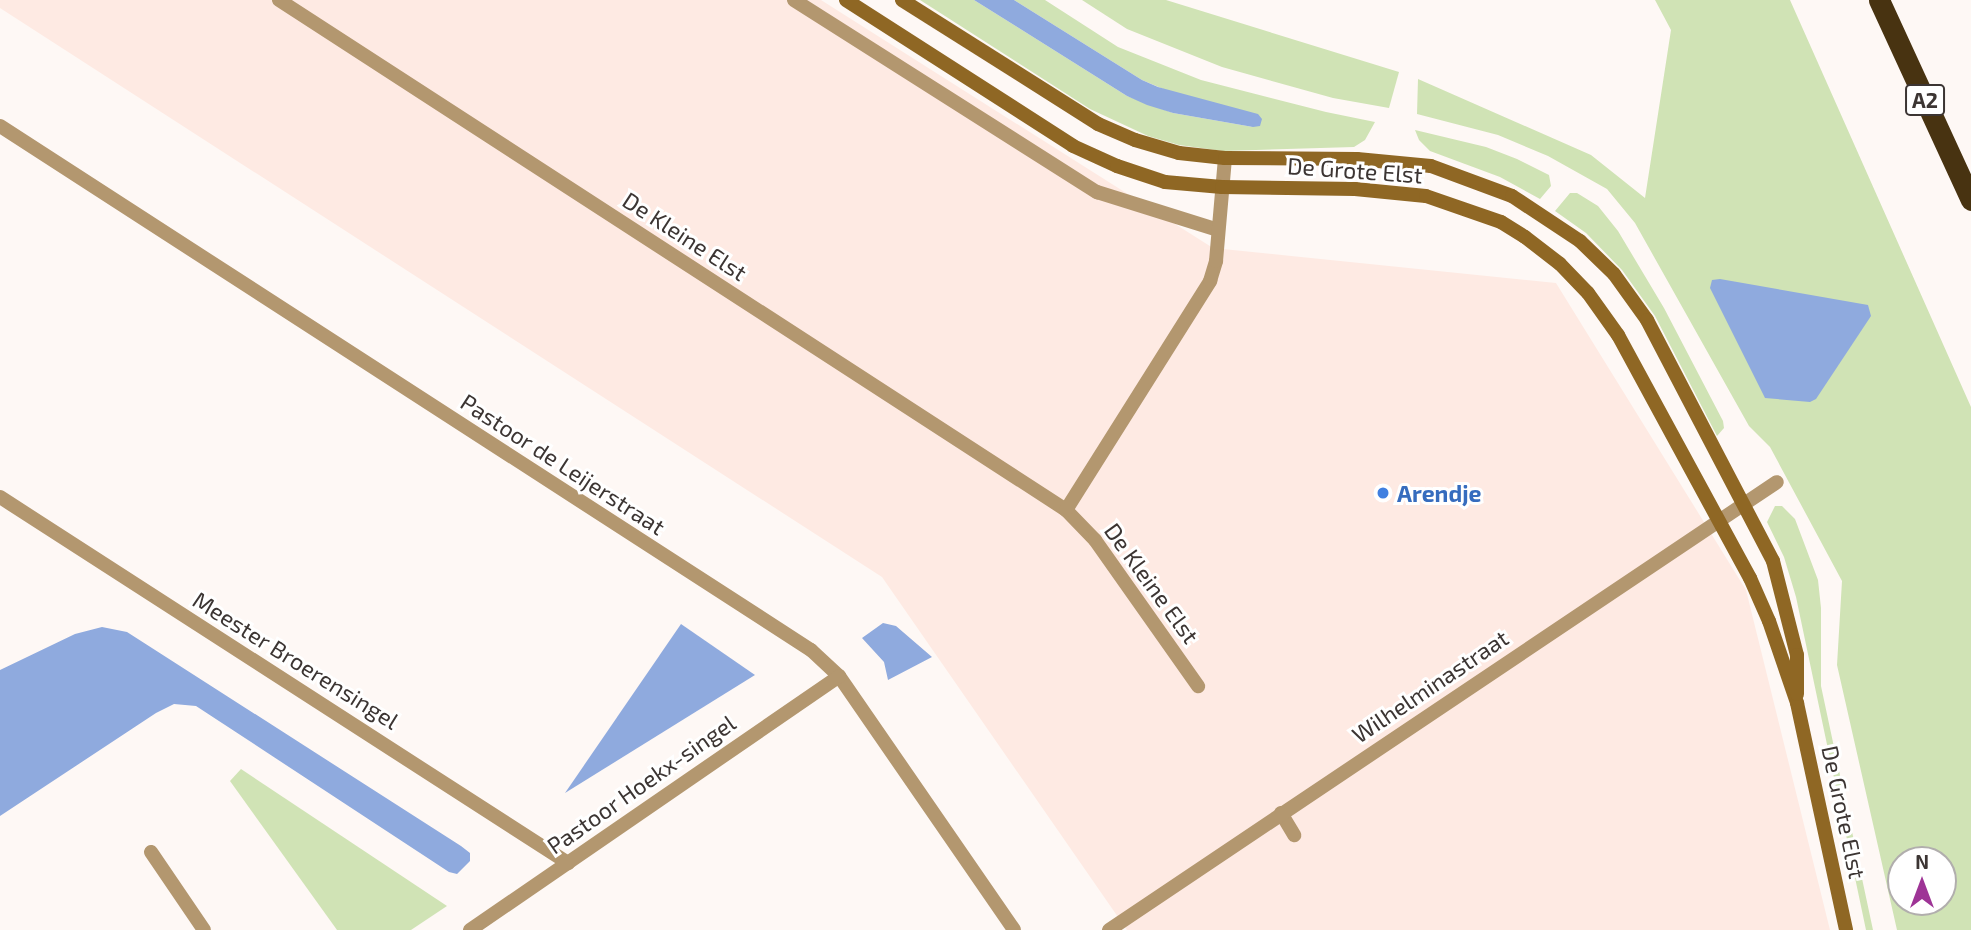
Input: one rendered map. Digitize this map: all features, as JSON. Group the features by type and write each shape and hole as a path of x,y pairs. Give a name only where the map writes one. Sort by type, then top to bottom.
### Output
{"highway":[{"name":"A2","path":"1879,0 1971,200"}],"main road":[{"name":"De Grote Elst","path":"846,0 1073,146 1165,182 1222,187 1355,189 1426,196 1501,222 1525,237 1588,293 1618,335 1769,621 1797,703 1846,930"},
{"name":"De Grote Elst","path":"902,0 1098,124 1135,140 1179,153 1225,158 1357,159 1431,166 1512,196 1542,213 1580,241 1614,274 1641,311 1773,561 1797,655 1797,703"}],"street":[{"name":"De Kleine Elst","path":"279,0 1066,510 1095,540 1198,686"},
{"path":"794,0 1097,192 1218,230"},
{"name":"Pastoor de Leijerstraat","path":"0,126 811,650 839,676 1014,930"},
{"path":"1066,510 1210,281 1216,261 1225,158"},
{"name":"Wilhelminastraat","path":"1109,930 1777,482"},
{"name":"Meester Broerensingel","path":"0,497 568,863"},
{"name":"Pastoor Hoekx-singel","path":"470,930 839,676"},
{"path":"1281,813 1294,835"},
{"path":"152,852 204,930"}],"shaded area":[{"path":"0,0 821,0 1213,248 1556,283 1746,590 1830,930 1127,930 882,577 0,8"}],"green space":[{"path":"920,0 974,0 1127,96 1173,113 1253,127 1142,80 1014,0 1045,0 1118,47 1201,80 1375,122 1365,140 1354,147 1223,151 1179,145 1148,136 1090,109"},
{"path":"1082,0 1166,0 1399,72 1389,108 1333,98 1222,67 1127,29"},
{"path":"1655,0 1790,0 1971,407 1971,930 1897,930 1894,916 1957,916 1957,846 1887,846 1887,886 1837,665 1842,581 1770,447 1749,426 1635,223 1607,189 1548,156 1498,135 1417,114 1418,79 1591,155 1645,198 1671,30"},
{"path":"1415,130 1486,147 1517,159 1549,175 1551,186 1540,199 1500,177 1430,151 1419,140"},
{"path":"1570,193 1577,193 1598,206 1618,231 1664,308 1723,421 1724,428 1717,436 1655,316 1622,270 1586,233 1555,211"},
{"path":"1775,506 1782,506 1795,519 1818,580 1821,608 1821,686 1873,930 1866,930 1796,597 1784,557 1767,522"},
{"path":"241,769 447,906 411,930 337,930 230,781"}],"water":[{"path":"974,0 1014,0 1142,80 1158,87 1258,114 1262,119 1260,126 1173,113 1147,105 1127,96"},
{"path":"1720,279 1868,305 1871,316 1816,399 1810,402 1765,398 1710,288 1712,280"},
{"path":"883,623 896,626 932,657 888,680 884,662 862,638"},
{"path":"681,624 755,675 565,793"},
{"path":"102,627 127,632 461,846 470,853 470,861 457,874 449,872 196,706 174,704 156,713 0,816 0,670 75,634"}],"place":[{"name":"Arendje","path":"1383,493"}]}
